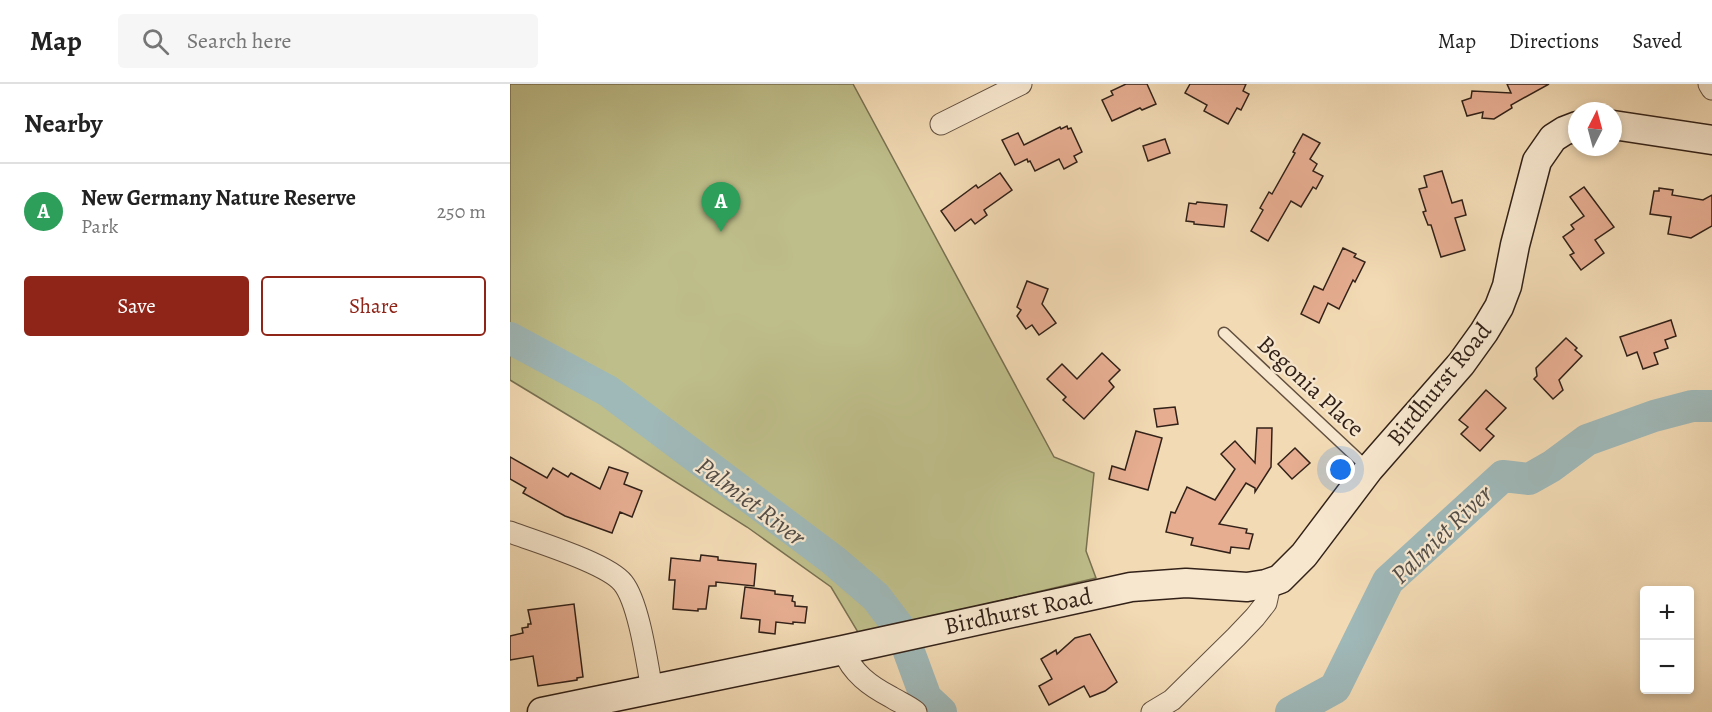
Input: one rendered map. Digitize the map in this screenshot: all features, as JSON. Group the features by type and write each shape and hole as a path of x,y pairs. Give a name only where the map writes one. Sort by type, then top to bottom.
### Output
{"street":[{"path":"941,123 1022,84"},
{"path":"1710,84 1712,88"},
{"path":"1622,126 1712,140"},
{"name":"Birdhurst Road","path":"542,712 853,648 1131,586 1186,583 1247,586 1266,584 1280,579 1299,560 1369,469 1461,364 1489,324 1507,286 1537,161 1553,138 1568,129"},
{"path":"510,532 593,563 609,571 623,582 631,596 637,617 652,690"},
{"path":"1152,712 1172,700 1255,617 1266,603 1268,594 1266,584"},
{"path":"853,648 847,661 854,671 876,689 916,712"}],"lane":[{"name":"Begonia Place","path":"1224,333 1369,469"}],"green space":[{"path":"510,84 853,84 1054,457 1094,473 1086,551 1096,578 859,634 831,587 747,527 510,380"}],"building":[{"path":"1126,84 1147,84 1156,104 1142,110 1140,108 1112,121 1102,100 1113,95 1111,91"},
{"path":"1190,84 1246,84 1243,91 1249,94 1241,110 1237,108 1228,124 1204,111 1207,105 1185,93"},
{"path":"1507,84 1549,84 1511,105 1512,108 1494,119 1482,118 1483,112 1467,116 1462,101 1471,98 1472,91 1511,93"},
{"path":"1067,126 1068,129 1071,128 1082,152 1074,156 1077,162 1064,169 1059,159 1035,171 1027,159 1015,165 1002,140 1018,133 1024,145 1060,127 1061,129"},
{"path":"1303,134 1320,143 1310,159 1317,164 1313,171 1323,176 1316,189 1313,187 1301,207 1291,201 1268,241 1251,231 1263,210 1260,208 1269,192 1272,194"},
{"path":"1165,139 1170,153 1148,161 1143,146"},
{"path":"1442,171 1452,203 1462,200 1466,215 1455,218 1465,250 1441,257 1431,225 1428,225 1423,212 1426,211 1419,189 1427,187 1424,176"},
{"path":"1000,173 1012,190 984,210 987,215 975,224 971,219 955,231 941,211 976,185 978,188"},
{"path":"1584,187 1614,227 1595,240 1604,253 1581,270 1570,255 1574,253 1563,237 1574,229 1571,225 1584,216 1570,197"},
{"path":"1659,188 1673,190 1672,195 1703,200 1712,195 1712,226 1691,238 1668,234 1671,217 1650,214 1654,191 1659,191"},
{"path":"1197,202 1227,205 1224,227 1186,221 1189,203 1196,204"},
{"path":"1343,248 1356,254 1354,257 1365,262 1339,309 1328,303 1319,323 1301,314 1314,286 1323,290"},
{"path":"1027,281 1048,289 1042,304 1056,323 1039,335 1032,325 1026,329 1017,316 1021,310 1017,307"},
{"path":"1671,320 1676,336 1665,340 1668,348 1654,353 1658,364 1643,369 1637,352 1627,356 1620,337"},
{"path":"1566,338 1582,356 1559,380 1563,390 1553,399 1534,379 1537,376 1536,368"},
{"path":"1102,353 1120,370 1109,381 1114,387 1084,419 1063,400 1066,397 1047,379 1062,364 1077,379"},
{"path":"1486,390 1506,408 1486,429 1494,436 1480,451 1461,434 1468,427 1459,420"},
{"path":"1175,407 1178,424 1157,427 1154,409"},
{"path":"1257,428 1272,428 1271,467 1255,492 1255,488 1246,483 1219,524 1247,529 1246,533 1253,534 1249,549 1231,547 1230,553 1191,545 1193,538 1166,532 1171,512 1175,513 1187,487 1215,500 1235,469 1221,454 1235,441 1255,463"},
{"path":"1136,431 1162,438 1148,490 1109,479 1112,466 1125,470"},
{"path":"1295,448 1310,463 1292,479 1278,464"},
{"path":"510,457 547,478 553,468 568,477 571,473 600,489 609,467 628,473 624,484 642,491 632,517 620,512 612,533 565,516 523,493 526,488 510,479"},
{"path":"701,555 718,557 718,560 756,564 754,586 716,582 716,586 709,586 706,609 698,609 698,611 673,609 675,580 669,580 671,558 700,561"},
{"path":"745,587 793,596 792,601 795,602 795,606 807,607 805,623 776,622 775,634 759,632 760,620 741,618"},
{"path":"574,604 583,677 538,686 533,656 510,660 510,636 523,633 522,628 531,624 528,610"},
{"path":"1090,634 1117,682 1105,691 1090,697 1084,686 1049,705 1039,686 1052,679 1041,659 1056,650 1057,654 1075,638"}],"waterway":[{"name":"Palmiet River","path":"510,338 608,391 833,560 876,597 901,630 926,698 941,712"},
{"name":"Palmiet River","path":"1291,712 1335,688 1388,581 1503,476 1529,479 1552,466 1587,440 1654,416 1692,406 1712,406"}],"place":[{"name":"New Germany Nature Reserve","path":"721,232"}]}
